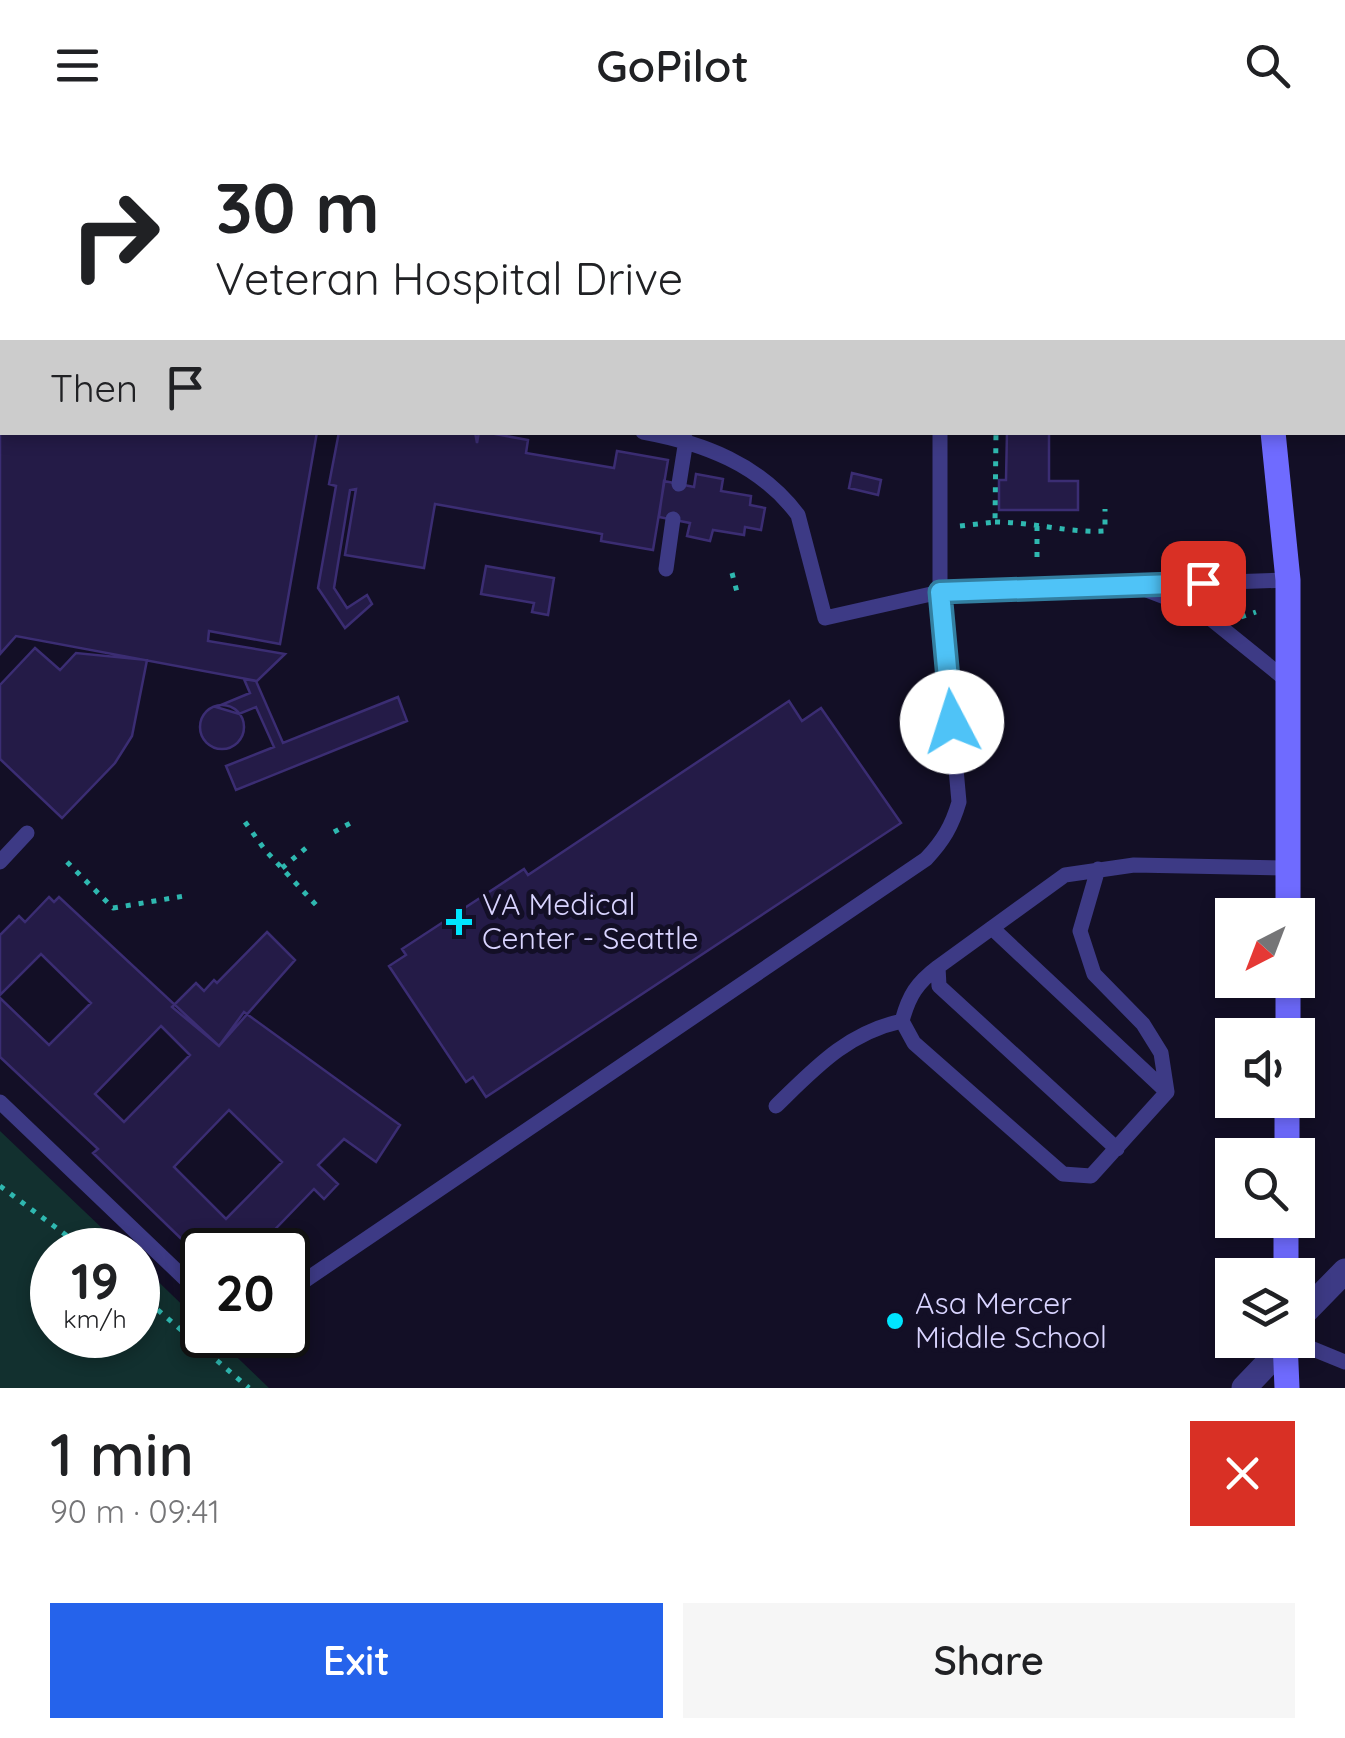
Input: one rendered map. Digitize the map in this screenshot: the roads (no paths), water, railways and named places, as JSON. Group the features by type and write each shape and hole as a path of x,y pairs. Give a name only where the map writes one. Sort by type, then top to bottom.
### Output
{"main road":[{"path":"1273,435 1288,580 1288,898"},
{"path":"1287,1358 1288,1388"}],"street":[{"path":"1315,1302 1345,1271"},
{"path":"1244,1388 1272,1358"}],"lane":[{"path":"659,435 722,454 789,503 798,515 826,618 940,592 1288,580"},
{"path":"310,1277 926,858 939,845 951,828 959,802 940,592 940,435"},
{"path":"679,484 686,440"},
{"path":"666,569 673,519"},
{"path":"1135,586 1201,610 1290,683"},
{"path":"0,862 26,834"},
{"path":"1167,1092 1091,1176 1063,1174 914,1043 902,1021 914,986 1065,875 1134,865 1288,868"},
{"path":"1098,869 1080,931 1094,974 1142,1024 1160,1054 1167,1092"},
{"path":"992,928 1167,1092"},
{"path":"938,967 938,986 1117,1149"},
{"path":"776,1106 834,1050 871,1028 902,1021"},
{"path":"0,1102 180,1274"},
{"path":"1315,1352 1345,1362"}],"place":[{"name":"VA Medical Center - Seattle","path":"459,922"},
{"name":"Asa Mercer Middle School","path":"895,1321"}]}
